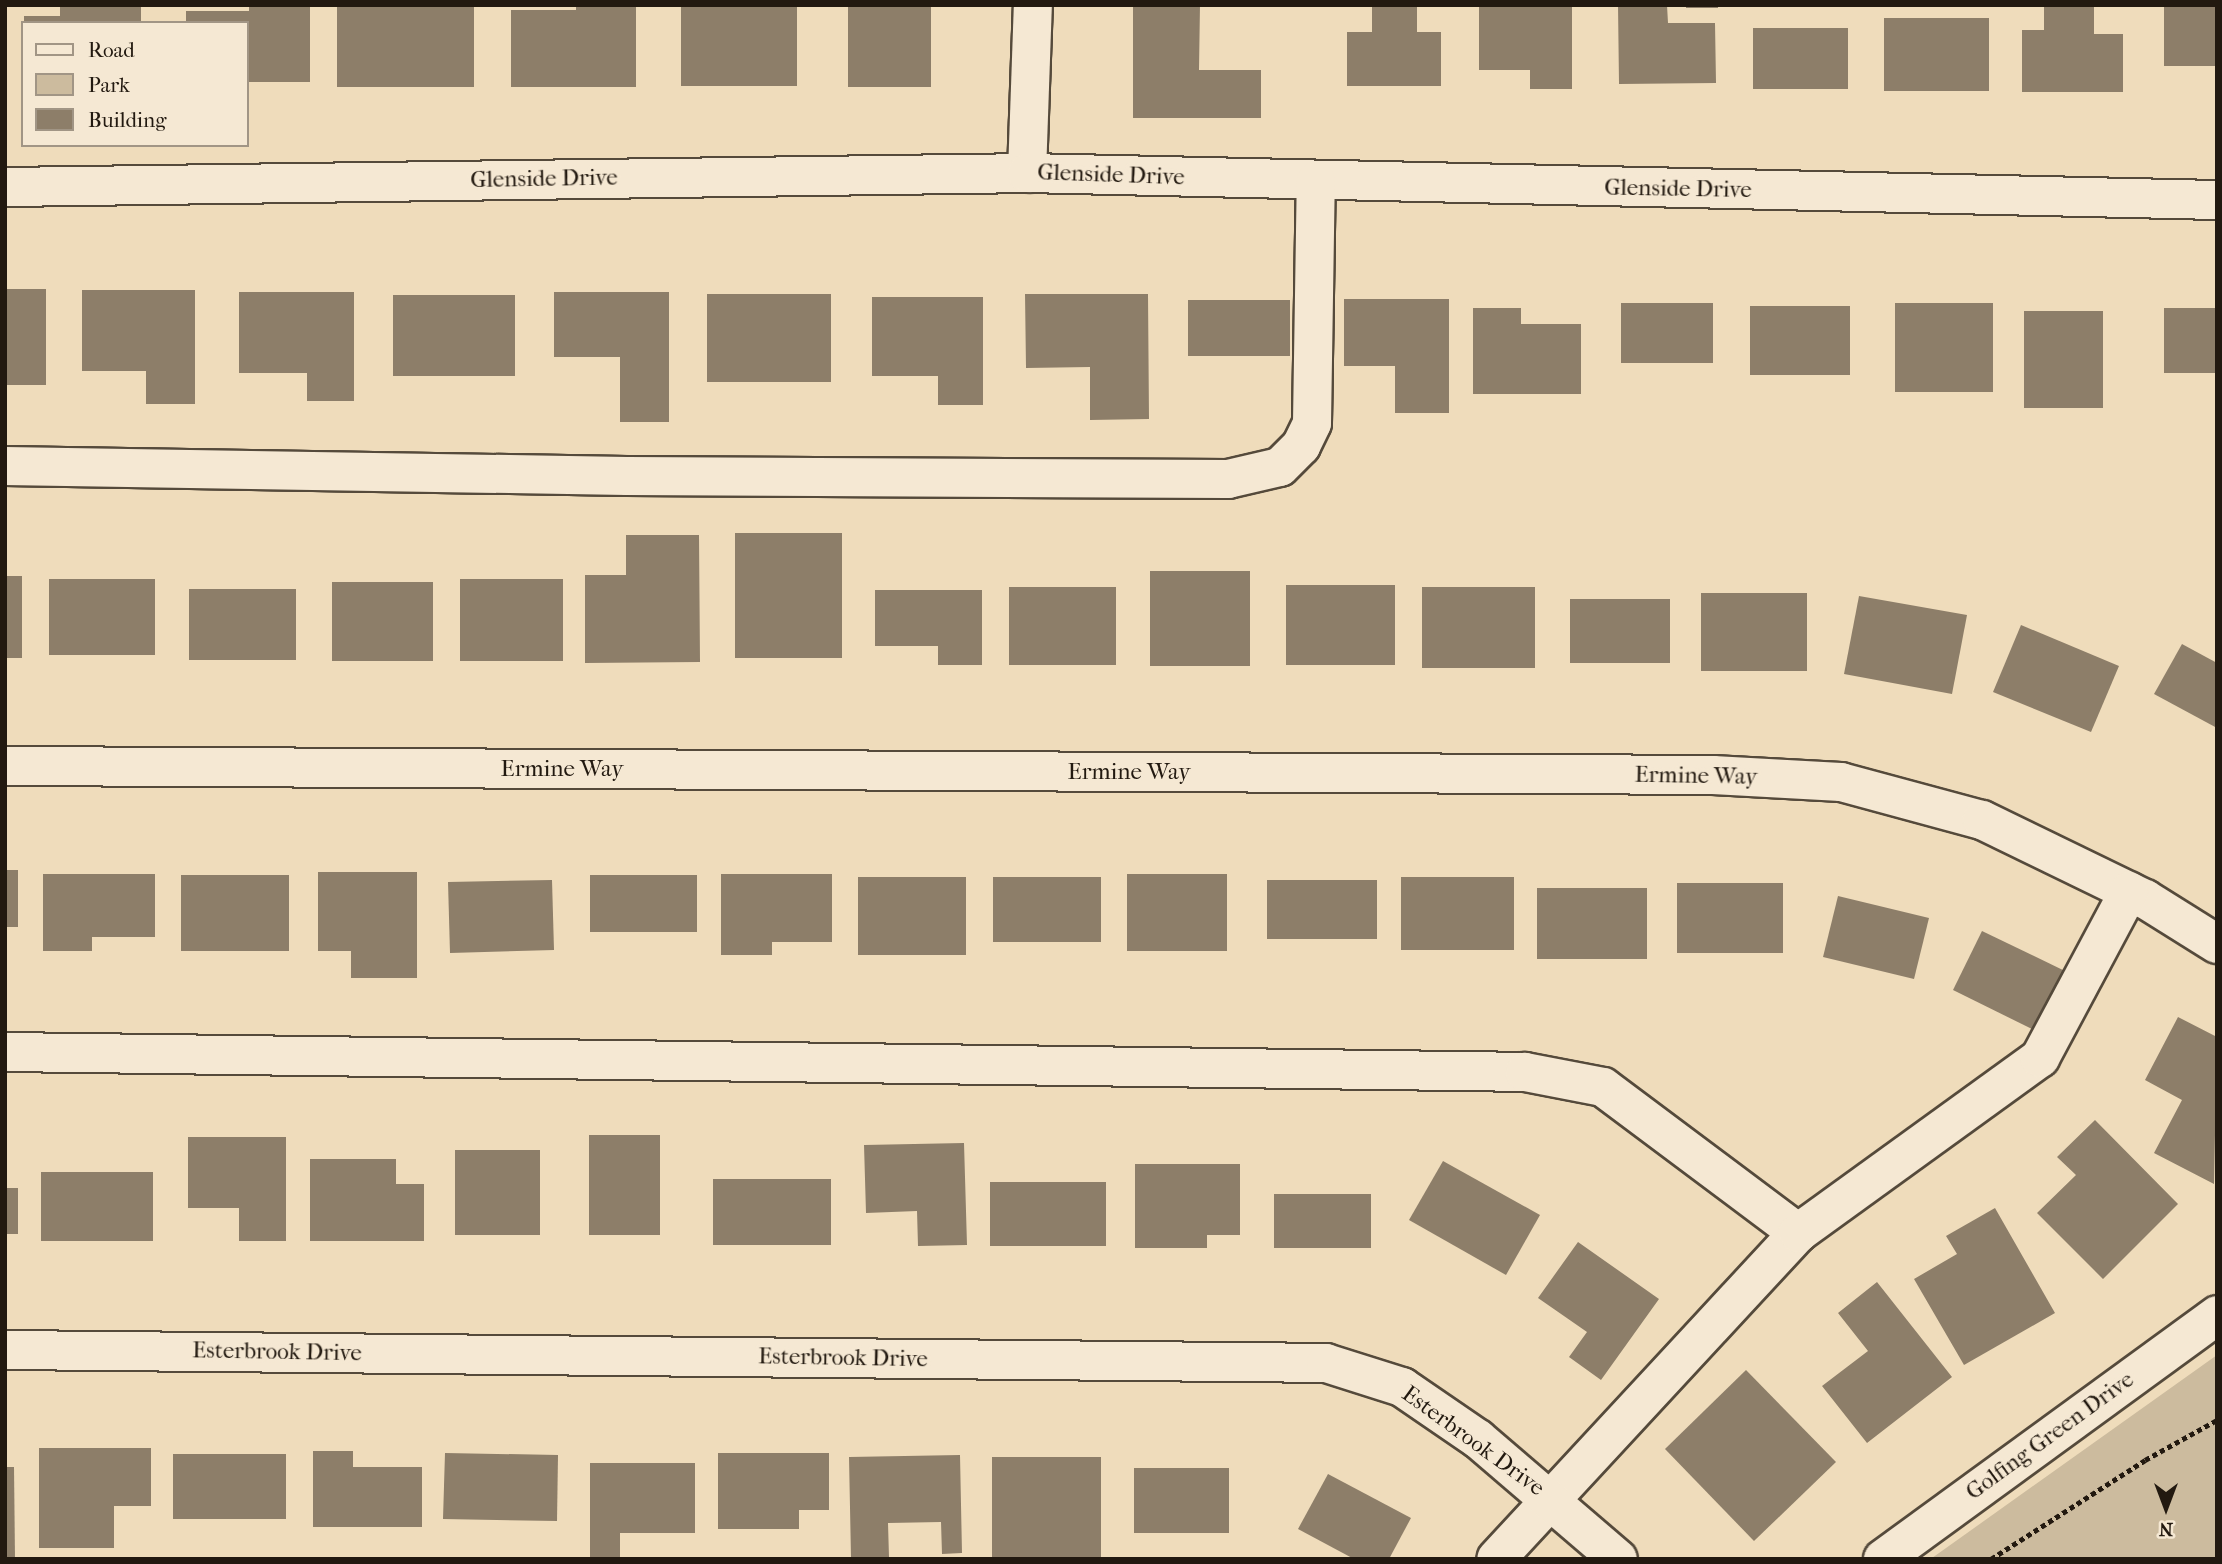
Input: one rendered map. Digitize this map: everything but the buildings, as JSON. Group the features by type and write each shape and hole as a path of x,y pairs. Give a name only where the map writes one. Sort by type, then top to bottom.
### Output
{"street":[{"path":"1027,173 1033,5"},
{"name":"Glenside Drive","path":"5,187 1027,173 2217,200"},
{"path":"5,466 627,476 1228,479 1280,467 1301,446 1312,422 1316,181"},
{"name":"Ermine Way","path":"5,766 1713,775 1841,782 1982,820 2129,891 2217,944"},
{"path":"1496,1559 1554,1500 1798,1233 2040,1058 2129,891"},
{"path":"5,1052 1525,1072 1603,1087 1798,1233"},
{"name":"Golfing Green Drive","path":"1883,1559 2217,1314"},
{"name":"Esterbrook Drive","path":"5,1350 1326,1363 1402,1387 1478,1439 1554,1500 1618,1559"}],"path":[{"path":"1991,1559 2145,1460 2217,1420"}],"green space":[{"path":"2217,1355 2217,1559 1930,1559 1932,1558"}]}
